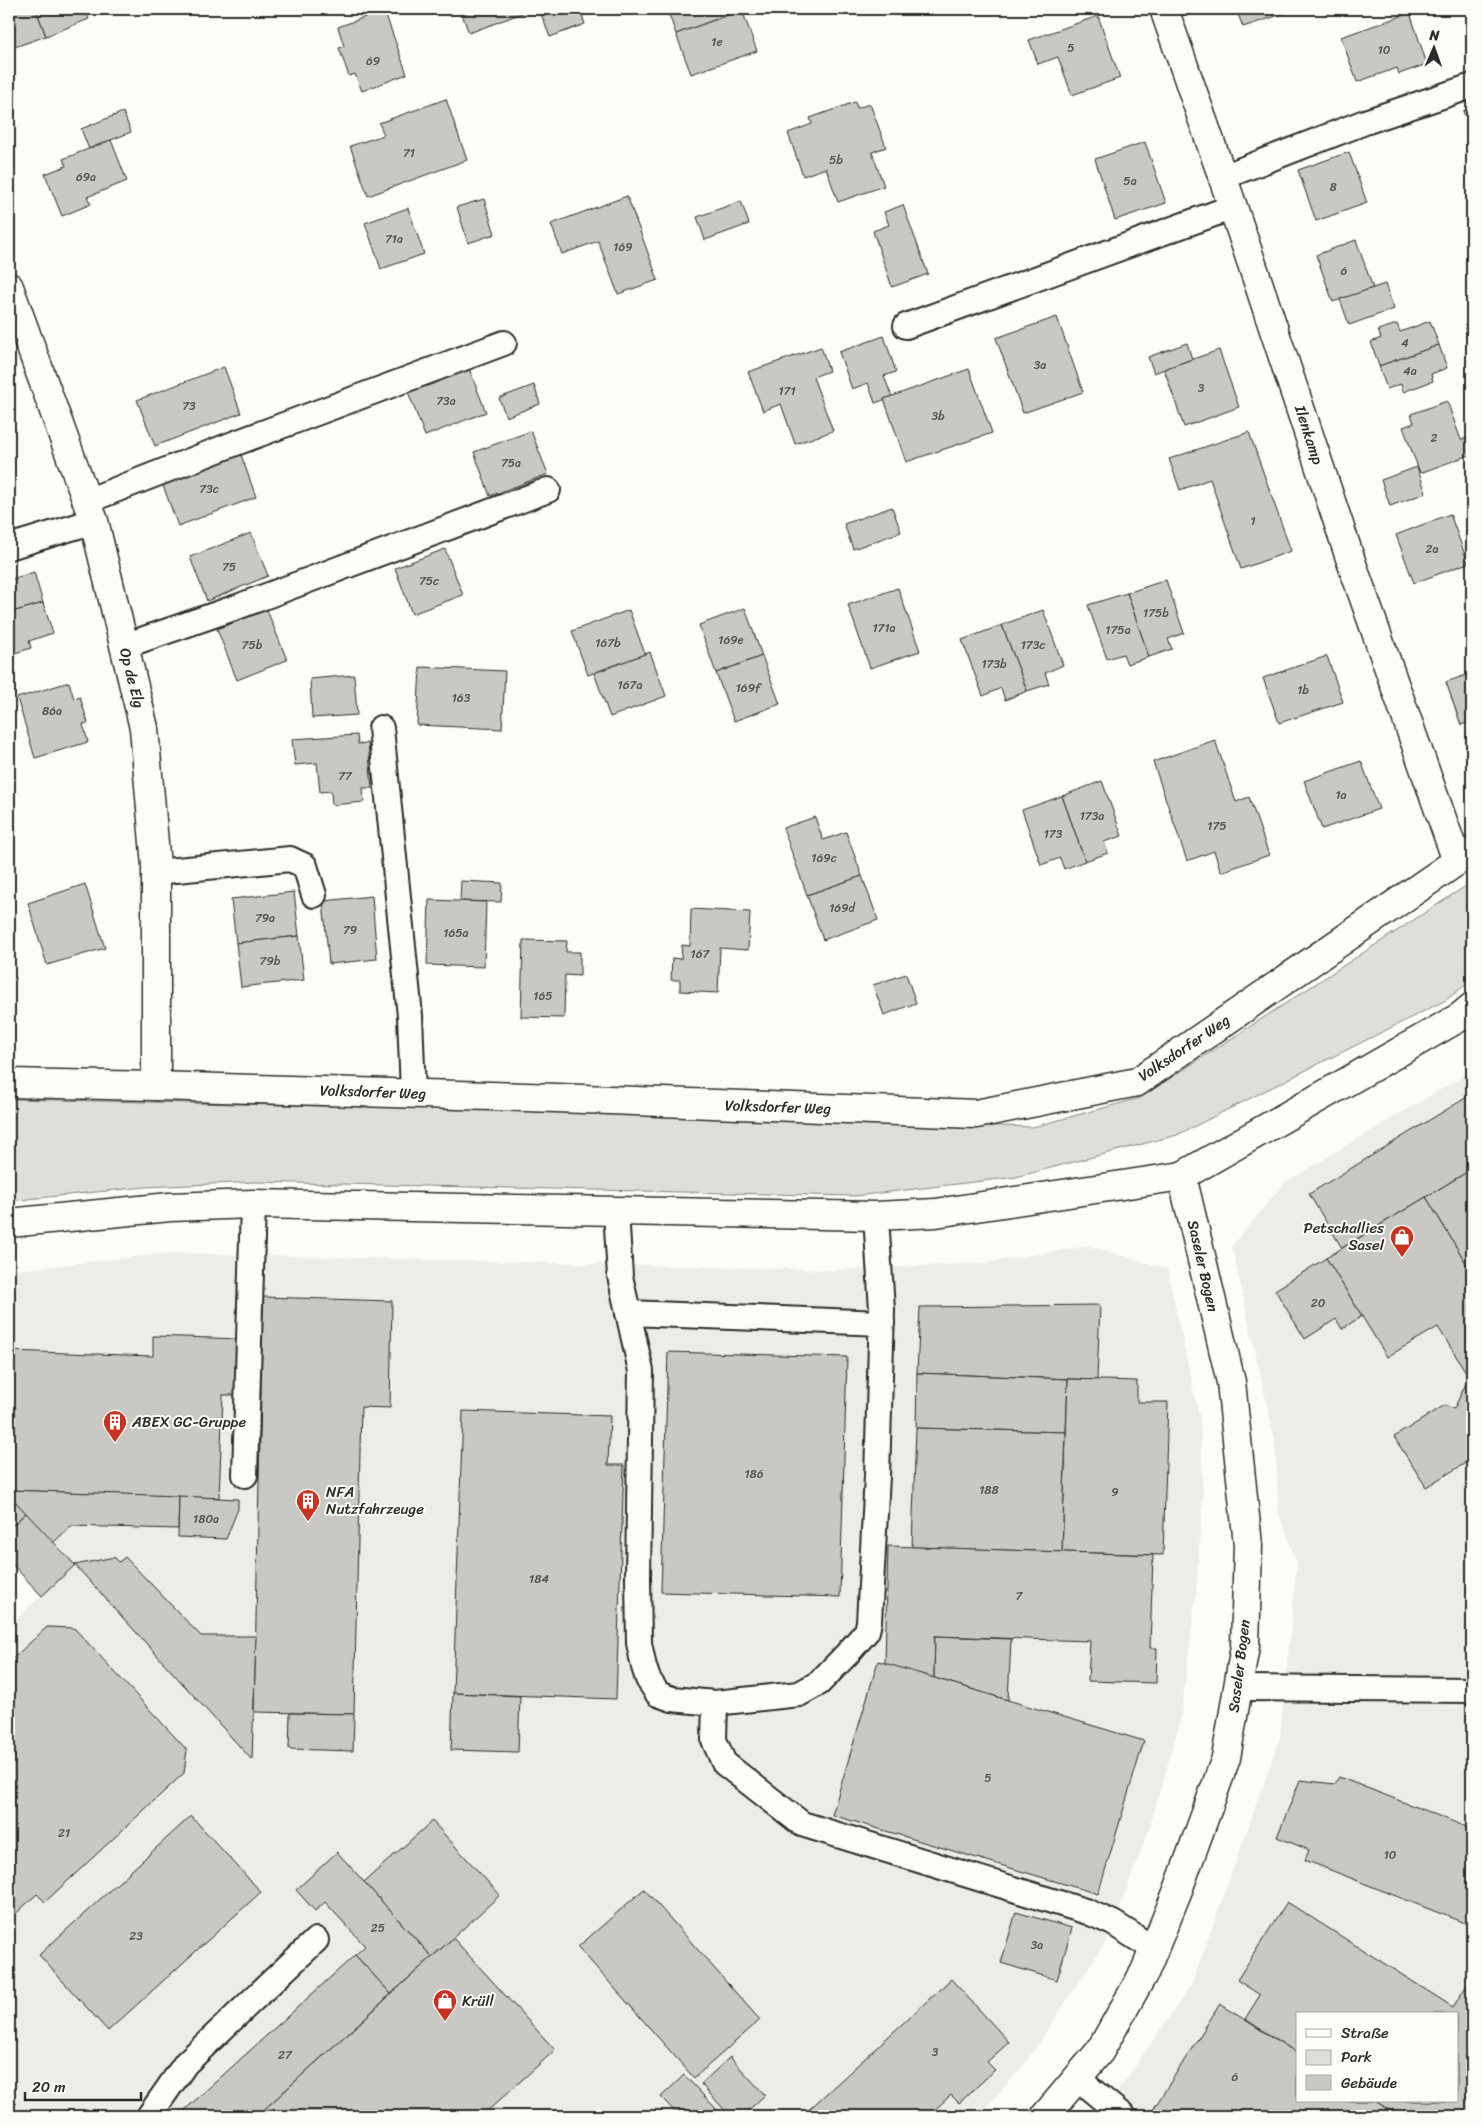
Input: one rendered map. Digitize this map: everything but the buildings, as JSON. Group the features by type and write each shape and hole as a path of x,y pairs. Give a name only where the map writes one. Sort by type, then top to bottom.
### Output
{"street":[{"name":"Ilenkamp","path":"1164,9 1223,177 1353,567 1464,856"},
{"name":"Op de Elg","path":"9,287 90,511 144,728 156,872 156,1086"},
{"name":"Volksdorfer Weg","path":"9,1084 413,1093 976,1114 1137,1082 1464,856"},
{"path":"9,1223 93,1213 170,1207 253,1204 876,1216 936,1213 1182,1176 1451,1022 1472,1007"},
{"name":"Saseler Bogen","path":"1045,2116 1100,2050 1145,1970 1154,1950 1226,1758 1245,1646 1248,1545 1231,1382 1182,1176"}],"lane":[{"path":"1223,177 1365,122 1472,86"},
{"path":"906,326 1233,207"},
{"path":"9,547 233,444 504,344"},
{"path":"124,646 237,607 548,490"},
{"path":"380,728 410,1016 413,1093"},
{"path":"156,872 290,859 305,866 314,895"},
{"path":"245,1475 253,1204"},
{"path":"616,1211 618,1262 641,1371 639,1643 648,1679 658,1694 672,1699 716,1703 798,1694 819,1683 866,1631 869,1622 877,1476 882,1323 876,1216"},
{"path":"628,1313 882,1323"},
{"path":"1238,1688 1472,1690"},
{"path":"716,1703 714,1740 724,1764 802,1824 1088,1912 1113,1923 1154,1950"},
{"path":"148,2116 186,2063 316,1940"},
{"path":"1077,2078 1123,2116"}],"shaded area":[{"path":"1472,1069 1472,2116 1101,2116 1192,1984 1280,1738 1297,1563 1279,1513 1275,1441 1232,1246 1284,1183"},
{"path":"1089,1246 1167,1269 1200,1420 1203,1494 1196,1593 1181,1717 1149,1830 1108,1938 1026,2062 979,2116 9,2116 9,1626 41,1596 9,1561 9,1271 171,1253 830,1270 984,1263"}],"green space":[{"path":"1472,882 1472,980 1446,1000 1177,1135 1016,1177 855,1196 255,1182 145,1187 9,1201 9,1099 550,1111 1033,1127 1140,1098"}],"place":[{"name":"Petschallies Sasel","path":"1402,1258"},
{"name":"ABEX GC-Gruppe","path":"115,1443"},
{"name":"NFA Nutzfahrzeuge","path":"308,1522"},
{"name":"Krüll","path":"445,2022"}]}
